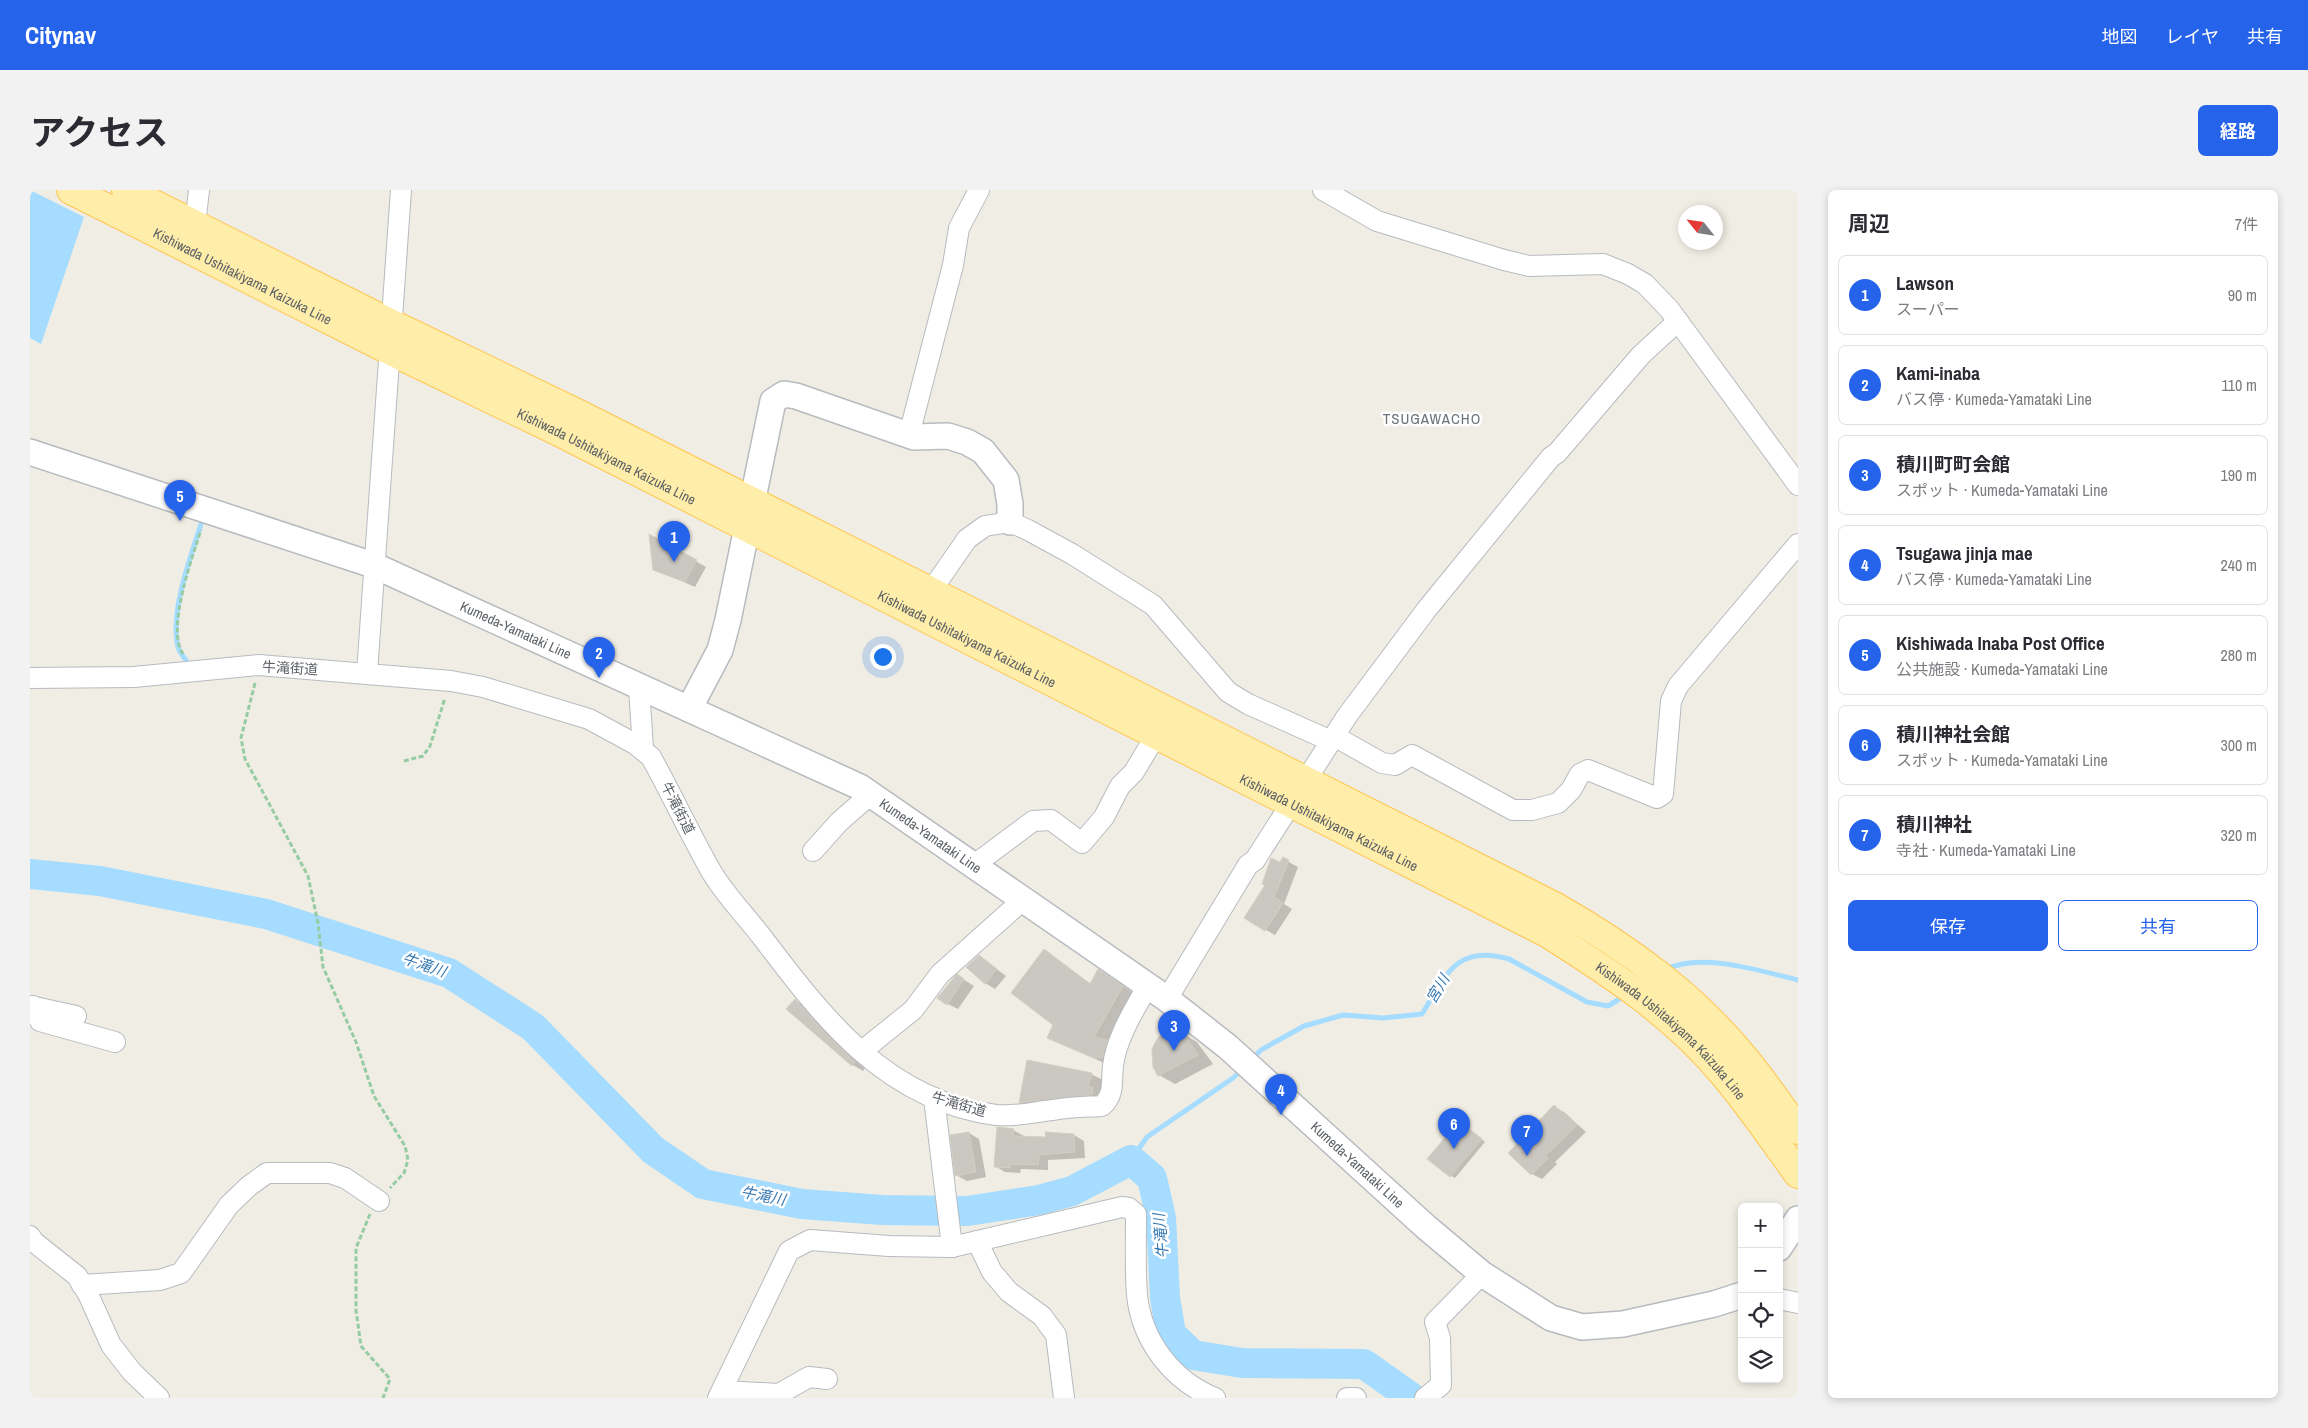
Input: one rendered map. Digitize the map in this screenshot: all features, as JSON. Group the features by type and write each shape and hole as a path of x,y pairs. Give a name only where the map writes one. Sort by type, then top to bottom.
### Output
{"main road":[{"name":"Kishiwada Ushitakiyama Kaizuka Line","path":"70,190 390,337 579,414 749,513 1156,735 1299,792 1558,908 1599,932 1642,961 1688,999 1746,1060 1798,1130"},
{"name":"Kishiwada Ushitakiyama Kaizuka Line","path":"126,190 195,225 390,337"},
{"name":"Kishiwada Ushitakiyama Kaizuka Line","path":"749,513 932,591 1299,792 1547,933 1614,976 1654,1005 1725,1075 1798,1174"}],"street":[{"path":"195,225 199,190"},
{"path":"367,673 373,565 401,190"},
{"path":"909,435 953,265 959,228 979,190"},
{"path":"1323,190 1377,222 1504,260 1529,266 1604,264 1628,274 1645,284 1678,321 1798,485"},
{"path":"1157,993 1248,865 1255,860 1346,716 1427,608 1545,464 1641,355 1678,321"},
{"path":"689,709 720,650 728,620 773,401 784,394 796,396 909,435 948,436 967,442 983,451 1006,480 1010,504 1010,522"},
{"name":"Kumeda-Yamataki Line","path":"30,452 373,565 860,787 1024,899 1157,993 1228,1047 1482,1274 1550,1318 1582,1327 1623,1324 1714,1304 1738,1296"},
{"path":"932,591 967,539 985,526 1010,522 1072,554 1153,605 1228,692 1248,704 1332,739 1382,764 1395,765 1412,755 1512,810 1532,810 1558,803 1571,790 1580,774 1588,770 1657,798 1663,794 1671,701 1678,686 1798,544"},
{"name":"牛滝街道","path":"30,678 134,677 260,666 367,673 451,681 483,687 589,719 616,733 651,757 717,880 815,1007 836,1030 892,1076 934,1098 996,1115 1017,1116 1069,1108 1102,1106 1109,1100 1113,1086 1113,1065 1120,1042 1133,1012 1157,993"},
{"path":"639,687 643,750"},
{"path":"974,865 1033,821 1051,820 1082,843 1104,817 1120,786 1134,772 1156,735"},
{"path":"812,850 839,822 871,794"},
{"path":"862,1051 913,1010 940,974 1024,899"},
{"path":"31,1006 76,1016"},
{"path":"31,1006 40,1022 115,1042"},
{"path":"934,1098 952,1247"},
{"path":"82,1285 160,1280 181,1273 229,1205 248,1186 267,1174 330,1173 345,1178 379,1201"},
{"path":"827,1379 809,1377 779,1394 721,1394 789,1251 796,1245 810,1240 889,1246 952,1247 1122,1207 1129,1208 1136,1214 1138,1296 1151,1340 1164,1362 1182,1379 1215,1398"},
{"path":"1783,1242 1798,1219"},
{"path":"30,1236 34,1242 77,1276 111,1344 132,1372 159,1398"},
{"path":"977,1241 992,1272 1009,1292 1042,1316 1056,1335 1064,1398"},
{"path":"1425,1398 1441,1385 1440,1338 1434,1322 1482,1274"},
{"path":"1783,1300 1798,1303"},
{"path":"1347,1398 1356,1398"}],"path":[{"path":"195,671 179,648 178,616 186,576 206,510"},
{"path":"260,666 241,738 244,759 308,876 318,923 323,967"},
{"path":"404,761 423,756 430,746 451,681"}],"water":[{"path":"30,190 84,217 41,344 30,338"}],"building":[{"path":"649,534 697,560 685,582 653,570"},
{"path":"1283,857 1289,860 1274,897 1283,903 1265,931 1244,918 1265,885 1262,884 1271,858 1280,862"},
{"path":"1044,949 1090,984 1098,969 1123,986 1094,1037 1107,1040 1102,1058 1096,1056 1096,1059 1047,1038 1053,1025 1011,993"},
{"path":"979,955 997,969 985,984 966,967"},
{"path":"957,974 964,979 947,1005 937,998"},
{"path":"795,999 826,1034 855,1062 852,1066 786,1009"},
{"path":"1169,1028 1174,1035 1182,1031 1198,1055 1158,1076 1153,1067 1152,1049 1157,1039"},
{"path":"1027,1060 1092,1073 1088,1087 1093,1087 1092,1095 1019,1103"},
{"path":"1554,1105 1577,1125 1545,1156 1548,1158 1531,1175 1508,1153"},
{"path":"1459,1121 1482,1139 1450,1177 1427,1159"},
{"path":"997,1127 1014,1129 1013,1136 1046,1137 1045,1132 1074,1134 1075,1152 1039,1155 1038,1165 1011,1164 1010,1168 994,1167"},
{"path":"969,1132 976,1172 955,1176 950,1135"}],"waterway":[{"path":"191,667 178,647 176,632 177,616 179,599 204,515"},
{"name":"牛滝川","path":"30,874 100,881 266,914 449,973 533,1027 653,1150 703,1184 802,1204 882,1210 967,1211 1039,1200 1072,1191 1131,1160 1152,1178 1161,1218 1165,1298 1171,1334 1193,1355 1242,1363 1364,1364 1412,1398"},
{"name":"宮川","path":"1252,1059 1261,1050 1304,1026 1343,1015 1383,1018 1422,1014 1438,987 1455,966 1476,956 1491,955 1509,959 1587,1002 1608,1006 1626,995"},
{"name":"宮川","path":"1666,969 1681,964 1697,962 1714,963 1749,968 1798,980"},
{"name":"宮川","path":"1131,1160 1147,1137 1233,1078 1243,1069"}],"place":[{"name":"Kishiwada Inaba Post Office","path":"180,521"},
{"name":"Lawson","path":"674,562"},
{"name":"Kami-inaba","path":"599,678"},
{"name":"積川町町会館","path":"1174,1051"},
{"name":"Tsugawa jinja mae","path":"1281,1115"},
{"name":"積川神社会館","path":"1454,1149"},
{"name":"積川神社","path":"1527,1156"}],"district":[{"name":"TSUGAWACHO","path":"1432,419"}]}
